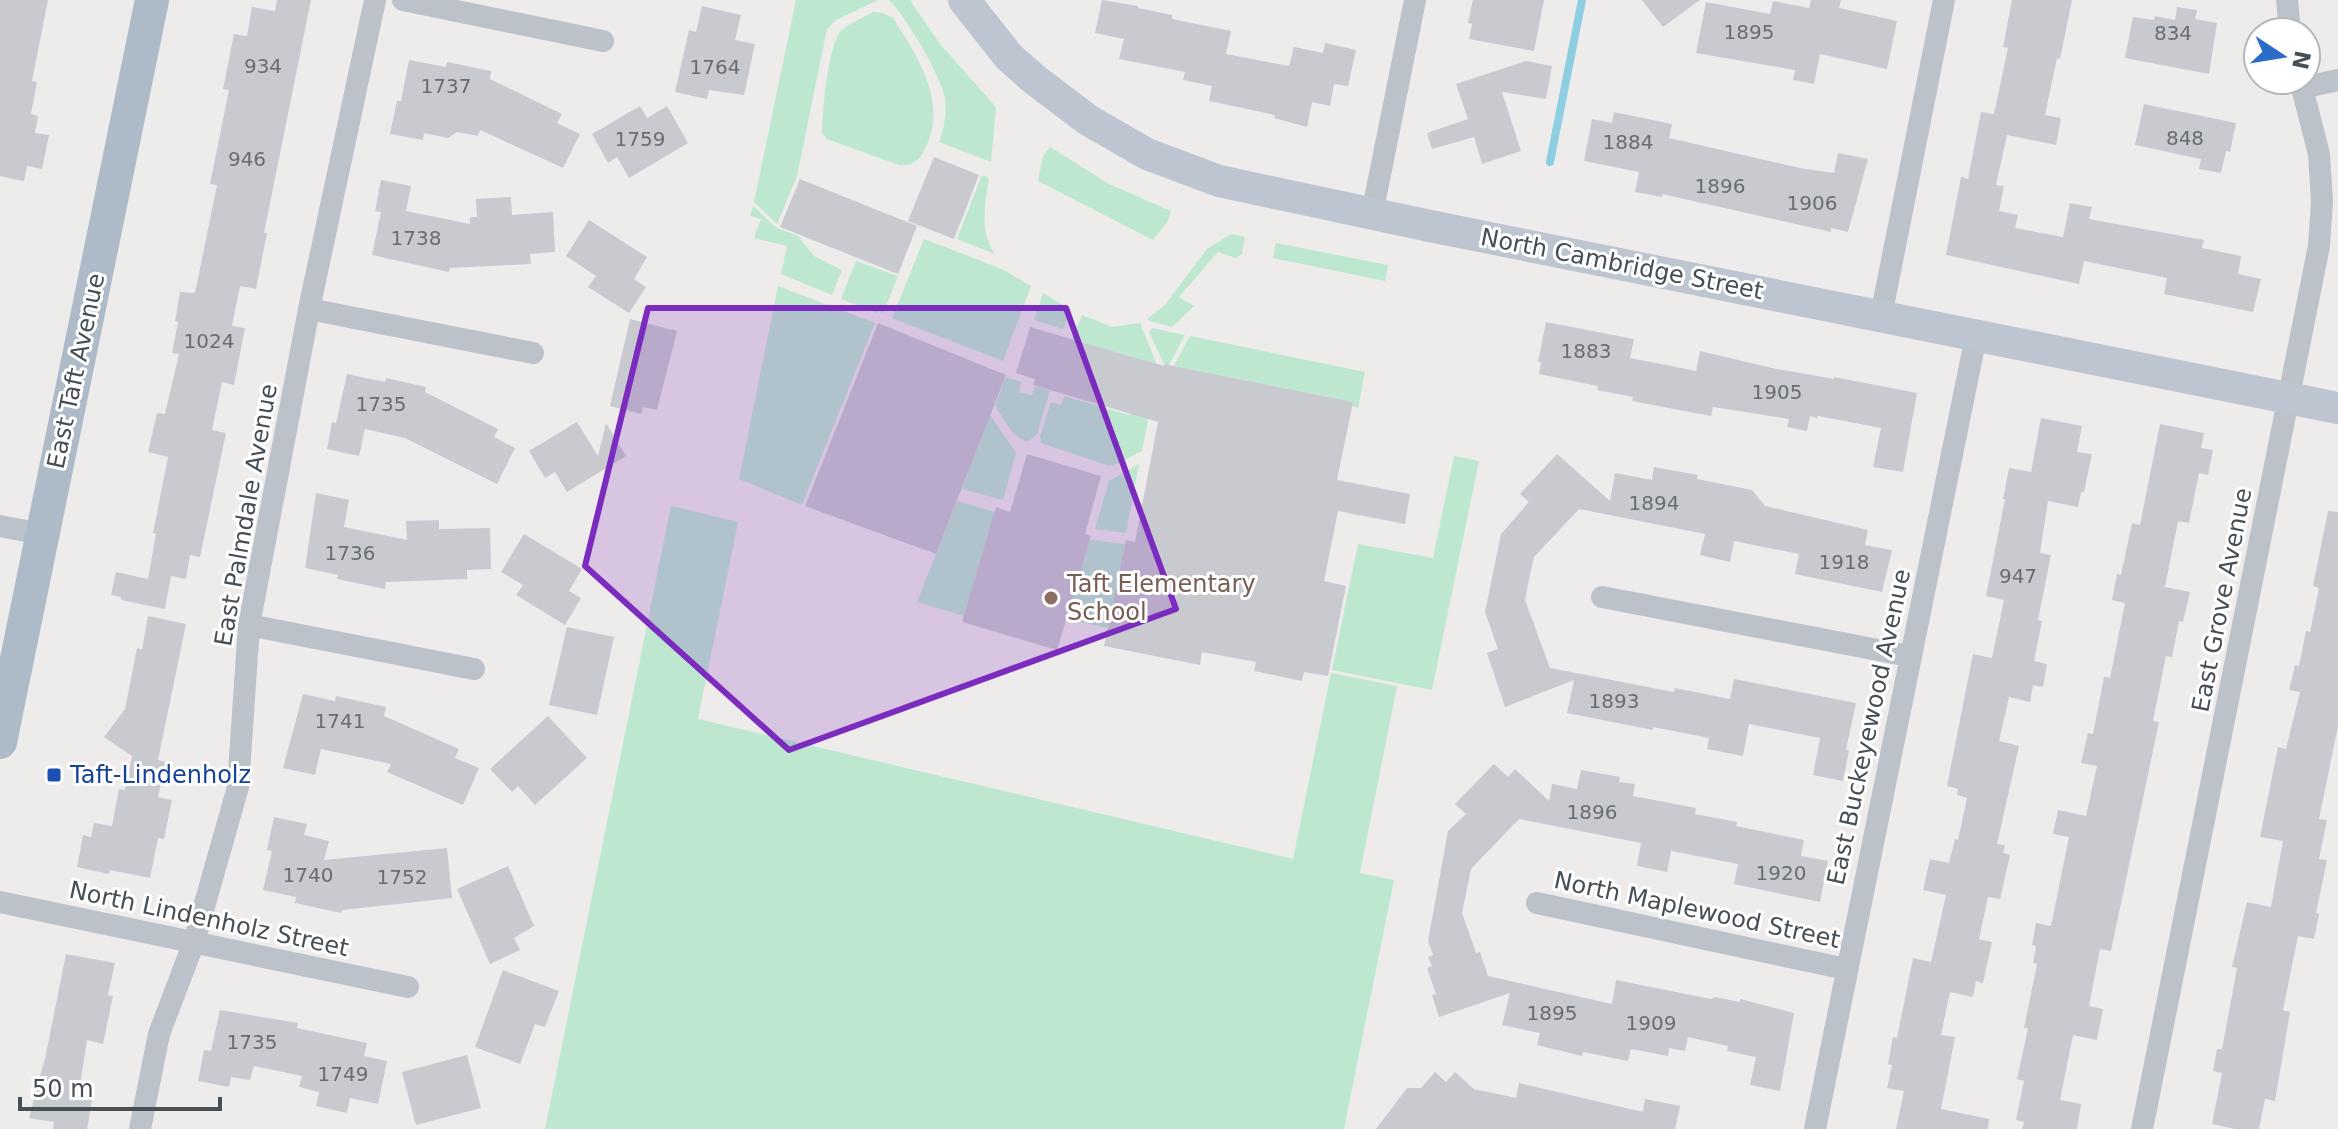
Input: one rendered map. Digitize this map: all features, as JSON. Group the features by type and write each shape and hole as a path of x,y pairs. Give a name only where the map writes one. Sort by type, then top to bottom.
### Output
{"main road":[{"name":"East Taft Avenue","path":"0,742 152,0"}],"street":[{"name":"East Palmdale Avenue","path":"140,1129 159,1034 194,942 238,787 249,625 309,309 375,0"},
{"path":"403,0 603,41"},
{"name":"North Cambridge Street","path":"964,0 1009,57 1098,127 1147,154 1219,181 2338,408"},
{"path":"1372,214 1415,0"},
{"path":"1881,316 1944,0"},
{"name":"East Grove Avenue","path":"2142,1129 2319,246 2322,201 2319,154 2304,96"},
{"path":"309,309 533,353"},
{"name":"East Buckeyewood Avenue","path":"1815,1129 1976,336"},
{"path":"0,526 42,534"},
{"path":"1602,597 1909,656"},
{"path":"249,625 474,669"},
{"name":"North Lindenholz Street","path":"0,902 408,987"},
{"name":"North Maplewood Street","path":"1537,903 1846,969"}],"highlighted area":[{"path":"648,308 1066,308 1176,609 789,750 585,566"}],"green space":[{"path":"796,0 878,0 836,20 827,29 797,176 777,224 754,202"},
{"path":"888,0 910,0 940,44 996,107 991,162 939,142 945,115 943,89 912,31"},
{"path":"873,12 893,18 921,65 932,99 931,133 922,155 907,165 899,165 827,139 822,133 826,81 836,40 847,26"},
{"path":"1050,147 1109,184 1171,211 1168,221 1153,240 1038,181 1043,156"},
{"path":"982,175 989,178 985,227 995,254 957,239"},
{"path":"753,206 777,228 798,236 814,256 842,270 832,295 781,274 787,246 754,238 761,219 750,216"},
{"path":"1231,234 1245,237 1242,254 1236,258 1218,252 1179,297 1194,306 1172,327 1149,321 1147,319 1165,305 1207,249"},
{"path":"924,239 1002,269 1031,286 1003,361 892,318"},
{"path":"1276,243 1388,265 1385,281 1273,258"},
{"path":"856,261 898,276 883,313 841,299"},
{"path":"778,286 875,323 802,505 739,479"},
{"path":"1043,293 1066,307 1067,318 1063,329 1034,320"},
{"path":"1082,315 1112,327 1140,323 1159,370 1143,360 1072,339"},
{"path":"1152,328 1185,335 1169,365 1164,364 1149,332"},
{"path":"1190,336 1365,372 1358,408 1352,406 1353,402 1174,366"},
{"path":"1006,377 1021,382 1019,392 1032,395 1035,386 1050,391 1037,434 1029,441 1014,433 995,406"},
{"path":"1064,396 1129,415 1146,416 1148,421 1142,451 1109,466 1041,443 1040,436 1051,402 1061,405"},
{"path":"990,415 1016,453 1003,500 962,489"},
{"path":"1454,456 1479,461 1432,690 1332,670 1358,544 1433,558"},
{"path":"1139,464 1126,533 1095,529 1109,481"},
{"path":"957,501 995,512 964,616 917,602"},
{"path":"671,506 738,522 698,719 1293,859 1331,673 1397,686 1360,873 1394,880 1344,1129 545,1129"},
{"path":"1090,540 1125,544 1108,628 1066,619"}],"building":[{"path":"0,0 48,0 32,81 37,82 31,114 38,116 35,133 49,135 42,169 27,166 24,181 0,176"},
{"path":"277,0 311,0 264,233 267,233 256,289 240,286 232,326 245,328 234,385 222,382 212,430 226,433 200,557 190,555 186,579 171,576 165,609 121,600 121,597 111,595 116,572 148,579 156,534 153,533 168,457 148,452 157,413 165,414 179,354 172,353 180,292 195,293 217,185 210,184 229,90 223,89 234,34 247,36 252,7 275,11"},
{"path":"1102,0 1138,6 1172,15 1172,19 1231,31 1226,54 1289,66 1294,47 1323,53 1325,43 1356,50 1348,86 1334,84 1330,106 1312,102 1307,127 1274,118 1275,115 1209,101 1212,86 1183,80 1185,72 1119,59 1124,39 1095,33"},
{"path":"1473,0 1544,0 1534,51 1469,39 1472,24 1468,23"},
{"path":"1642,0 1700,0 1663,27"},
{"path":"1811,0 1841,0 1839,8 1897,21 1887,69 1820,54 1814,84 1793,80 1795,70 1696,53 1706,2 1770,14 1773,1 1809,8"},
{"path":"2012,0 2072,0 2045,115 2061,118 2056,145 2007,135 1996,185 2004,186 1999,211 2018,215 2015,228 2063,237 2070,203 2092,207 2089,219 2204,240 2202,248 2241,256 2238,274 2261,279 2253,312 2164,294 2167,278 2084,261 2079,284 1946,255 1961,177 1968,179 1981,112 1994,114 2008,48 2003,47"},
{"path":"702,6 741,15 735,40 755,44 744,95 709,90 707,99 675,92 689,30 696,32"},
{"path":"2177,7 2197,10 2195,19 2217,23 2209,74 2125,58 2133,17 2154,20 2155,16 2175,20"},
{"path":"409,60 446,67 447,62 491,71 490,79 562,114 557,123 580,134 563,168 480,130 478,136 457,132 448,138 424,133 423,140 390,134 397,101 401,101"},
{"path":"1526,61 1552,66 1546,99 1502,92 1521,151 1482,164 1474,137 1432,149 1427,133 1468,119 1456,84"},
{"path":"2144,104 2236,123 2230,152 2226,151 2221,173 2199,169 2201,159 2135,145"},
{"path":"640,106 647,118 667,106 688,143 629,178 617,157 608,163 592,134"},
{"path":"1614,112 1672,124 1669,138 1800,168 1834,173 1838,153 1868,159 1848,232 1831,228 1831,232 1662,194 1662,197 1635,192 1639,172 1584,161 1592,119 1612,123"},
{"path":"934,157 979,175 954,239 908,221"},
{"path":"800,179 917,226 898,274 780,227"},
{"path":"381,180 411,186 406,211 470,224 470,217 477,217 476,199 511,197 512,215 553,212 555,252 530,254 531,264 450,268 449,272 372,255 381,212 375,211"},
{"path":"589,220 647,257 634,279 646,287 629,313 588,287 596,276 566,256"},
{"path":"630,319 677,331 657,410 643,407 641,414 610,406"},
{"path":"1546,322 1634,339 1630,358 1696,371 1700,351 1772,368 1917,393 1903,472 1873,467 1881,428 1810,416 1807,431 1787,427 1789,419 1713,407 1711,416 1632,401 1633,397 1597,390 1598,386 1539,374 1541,362 1538,362"},
{"path":"878,323 1006,375 936,554 805,506"},
{"path":"1030,327 1164,366 1353,402 1337,480 1410,494 1405,524 1338,511 1324,581 1346,586 1328,676 1304,672 1302,681 1254,671 1256,662 1202,652 1200,665 1104,646 1126,540 1135,542 1158,422 1033,385 1035,379 1016,373"},
{"path":"347,374 426,387 425,392 498,429 494,437 515,448 497,484 405,438 365,429 359,456 327,449"},
{"path":"2041,418 2082,426 2077,452 2092,454 2078,507 2048,501 2040,553 2051,555 2038,620 2042,621 2034,661 2047,664 2043,687 2033,685 2030,702 2009,697 1999,741 2019,746 1997,844 2005,845 2003,853 2010,855 2000,899 1988,897 1979,939 1992,942 1983,983 1976,981 1973,997 1950,992 1941,1035 1955,1037 1941,1109 1989,1119 1988,1129 1896,1129 1904,1091 1887,1088 1892,1065 1888,1064 1893,1037 1897,1038 1913,958 1931,962 1946,895 1923,890 1930,859 1949,863 1955,839 1958,840 1967,798 1957,795 1958,789 1947,786 1973,654 1992,658 2004,600 1986,596 2009,468 2031,472"},
{"path":"577,422 598,456 606,423 626,456 567,492 555,472 545,478 529,451"},
{"path":"2160,424 2204,433 2201,448 2213,450 2208,475 2199,473 2189,523 2178,521 2165,587 2190,592 2183,622 2179,621 2172,657 2166,656 2153,721 2159,722 2111,951 2100,949 2089,1006 2103,1009 2097,1040 2073,1035 2060,1100 2081,1104 2077,1129 2022,1129 2024,1122 2016,1120 2024,1081 2017,1079 2037,964 2033,963 2036,946 2032,945 2036,923 2051,926 2069,837 2053,834 2058,810 2086,816 2097,766 2081,763 2088,733 2093,734 2104,677 2110,678 2125,603 2112,600 2117,574 2121,575 2132,523 2140,525"},
{"path":"1027,454 1101,476 1085,534 1091,536 1057,650 962,622 996,507 1010,512"},
{"path":"1557,454 1610,501 1615,473 1652,480 1654,467 1752,490 1765,506 1868,530 1865,545 1892,550 1882,592 1795,574 1799,554 1734,541 1730,562 1700,555 1705,534 1579,509 1534,557 1530,574 1525,600 1550,668 1674,692 1675,688 1730,699 1734,679 1856,703 1843,781 1813,775 1820,738 1749,724 1743,756 1707,749 1709,738 1567,713 1574,680 1505,707 1487,653 1498,649 1485,612 1501,534 1529,502 1520,494"},
{"path":"316,493 349,500 344,527 407,540 406,521 439,520 439,529 490,528 491,569 467,570 467,579 386,582 385,589 337,579 338,575 305,568"},
{"path":"2328,511 2338,512 2338,726 2319,819 2327,820 2319,859 2327,860 2316,913 2319,914 2314,939 2298,936 2283,1010 2290,1012 2275,1101 2265,1099 2259,1129 2235,1129 2212,1124 2222,1073 2213,1071 2217,1049 2222,1049 2237,968 2232,967 2247,902 2271,907 2283,841 2260,837 2278,747 2286,749 2300,692 2289,690 2295,665 2299,666 2306,631 2310,632 2319,588 2313,586"},
{"path":"524,534 582,569 569,591 581,598 565,625 516,595 523,585 501,572"},
{"path":"148,616 186,624 158,760 166,762 158,797 172,800 164,839 158,838 150,878 77,867 83,835 91,837 94,823 112,826 119,789 125,790 132,756 104,737 125,709 137,648 142,650"},
{"path":"567,627 614,637 597,715 549,705"},
{"path":"303,694 335,701 336,696 386,707 384,716 459,749 455,758 479,768 463,805 387,772 391,764 321,749 315,775 283,768"},
{"path":"548,716 587,758 535,805 518,786 512,792 490,769"},
{"path":"1494,764 1508,777 1515,769 1549,801 1552,784 1577,789 1581,770 1620,777 1619,782 1635,784 1633,796 1696,808 1695,814 1804,840 1801,856 1828,861 1820,902 1734,884 1738,864 1671,851 1667,872 1637,866 1641,843 1519,819 1471,869 1462,913 1488,976 1612,1004 1616,980 1711,999 1715,997 1740,1002 1740,999 1794,1013 1780,1091 1750,1085 1756,1057 1727,1051 1728,1046 1688,1037 1685,1051 1669,1048 1668,1056 1631,1049 1628,1061 1583,1052 1582,1056 1537,1045 1540,1033 1502,1025 1510,993 1439,1017 1432,995 1436,994 1427,968 1432,966 1428,957 1433,955 1428,941 1448,831 1466,814 1455,804"},
{"path":"274,817 307,824 304,835 329,841 324,860 447,848 452,898 342,910 341,913 295,903 296,897 263,890 272,851 267,850"},
{"path":"508,866 534,926 514,938 520,950 490,964 457,889"},
{"path":"66,954 115,963 108,995 113,996 103,1044 87,1040 80,1085 94,1088 87,1129 53,1129 54,1122 29,1118 46,1054"},
{"path":"503,970 559,991 545,1027 535,1024 520,1064 475,1047"},
{"path":"220,1010 298,1023 297,1028 367,1043 364,1056 387,1061 378,1104 350,1098 347,1113 316,1106 319,1092 299,1087 302,1076 254,1066 250,1080 231,1077 229,1087 198,1081 204,1050 211,1051"},
{"path":"467,1055 481,1108 416,1125 402,1072"},
{"path":"1435,1072 1446,1082 1455,1072 1474,1089 1516,1098 1519,1083 1643,1112 1645,1099 1680,1106 1675,1129 1376,1129 1407,1088 1421,1088"}],"waterway":[{"path":"1550,162 1582,0"}],"place":[{"name":"Taft Elementary School","path":"1051,598"},
{"name":"Taft-Lindenholz","path":"54,775"}]}
